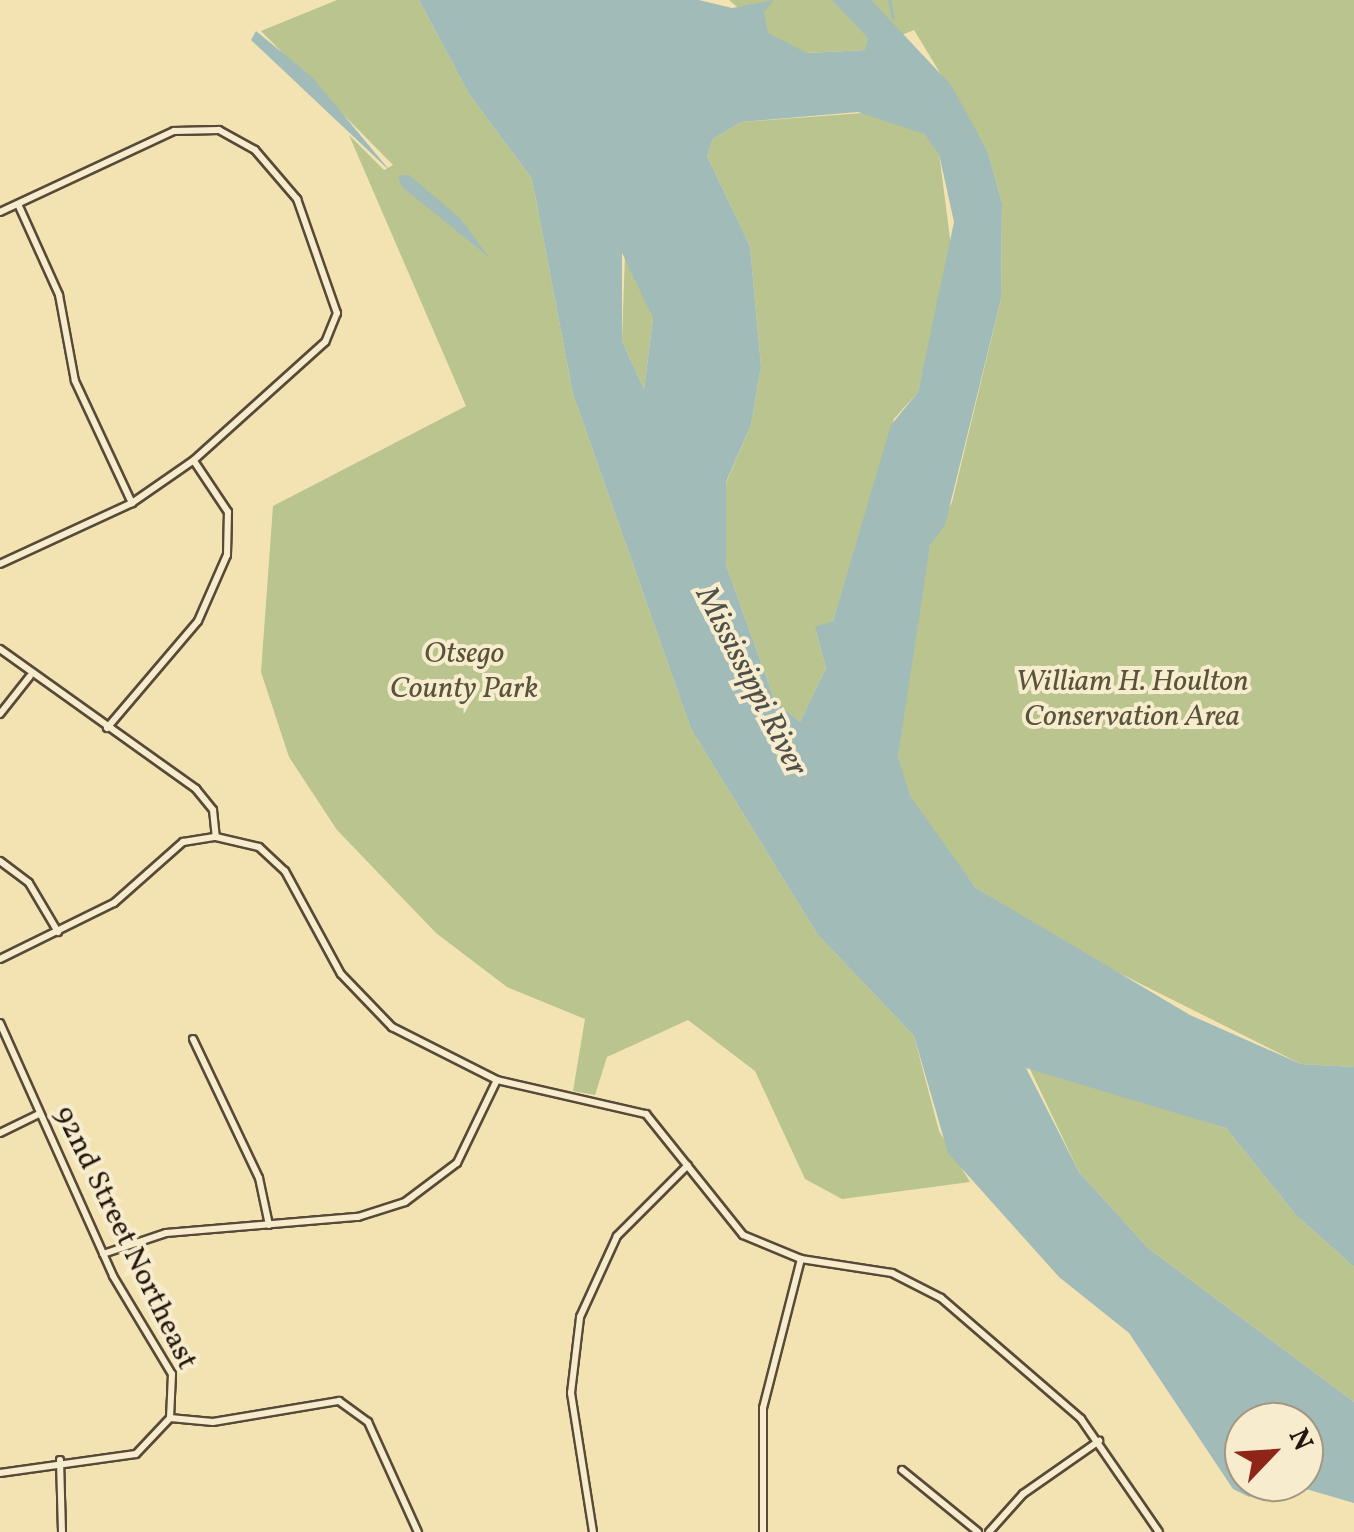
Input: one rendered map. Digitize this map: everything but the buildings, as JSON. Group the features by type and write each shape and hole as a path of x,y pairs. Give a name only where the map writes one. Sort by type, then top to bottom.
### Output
{"street":[{"path":"0,212 174,131 230,134 302,210 334,289 334,327 194,460 132,502 0,564"},
{"path":"18,204 59,295 75,382 132,502"},
{"path":"106,728 207,606 230,535 224,501 194,460"},
{"path":"0,648 30,676 196,789 213,810 216,837"},
{"path":"0,714 30,676"},
{"path":"0,959 114,903 165,851 216,837 274,860 341,974 392,1027 496,1080 630,1106 664,1128 720,1217 801,1259 892,1273 942,1298 1099,1441 1159,1532"},
{"path":"0,861 29,882 58,932"},
{"name":"92nd Street Northeast","path":"0,1023 103,1254 172,1374 170,1418"},
{"path":"193,1039 258,1174 269,1225"},
{"path":"103,1254 166,1233 374,1214 418,1196 472,1142 496,1080"},
{"path":"0,1133 38,1114"},
{"path":"593,1532 571,1392 580,1317 617,1236 688,1164"},
{"path":"763,1532 762,1408 801,1259"},
{"path":"0,1473 60,1460 136,1454 170,1418 213,1422 330,1402 355,1406 418,1532"},
{"path":"988,1532 1023,1494 1099,1441"},
{"path":"60,1460 62,1532"},
{"path":"902,1470 978,1532"}],"green space":[{"name":"Otsego County Park","path":"337,0 419,0 469,94 532,179 573,394 691,729 818,935 914,1036 939,1131 970,1182 842,1199 805,1179 755,1071 688,1020 607,1057 595,1095 573,1091 585,1019 507,987 436,933 337,830 289,757 261,672 273,506 466,406 349,135 384,170 393,165 261,31"},
{"name":"William H. Houlton Conservation Area","path":"729,0 1354,0 1354,1067 1301,1064 1095,961 976,888 909,796 898,756 906,669 930,545 952,502 1001,299 1002,203 988,152 914,30 865,50 806,53 780,44"},
{"path":"876,112 924,134 939,153 951,246 918,392 894,419 833,621 816,631 826,668 800,722 775,701 726,565 726,483 751,425 761,366 750,246 707,156 713,139 741,122"},
{"path":"625,254 653,318 644,389 622,341"},
{"path":"1028,1065 1226,1128 1296,1215 1354,1267 1354,1402 1148,1248 1079,1172"}],"water":[{"name":"Mississippi River","path":"419,0 699,0 732,8 774,0 764,12 768,33 807,53 865,50 868,38 832,0 871,0 951,85 988,152 1002,203 1001,299 945,525 930,545 898,756 910,796 976,888 1190,1015 1301,1064 1354,1067 1354,1267 1296,1215 1226,1128 1026,1068 1079,1172 1148,1248 1354,1402 1354,1503 1324,1494 1324,1402 1224,1402 1224,1476 1129,1333 1059,1277 948,1153 914,1036 818,935 691,729 573,394 532,179 469,94","holes":["858,112 924,134 939,154 954,222 918,392 891,425 833,621 815,627 826,668 800,722 775,701 726,565 726,482 751,425 761,366 750,246 707,156 713,139 741,122","622,253 653,318 644,389 622,341"]},
{"path":"256,31 312,77 391,172 251,40"},
{"path":"409,175 460,218 489,257 402,187 398,176"}],"waterway":[{"path":"890,0 893,18"}]}
